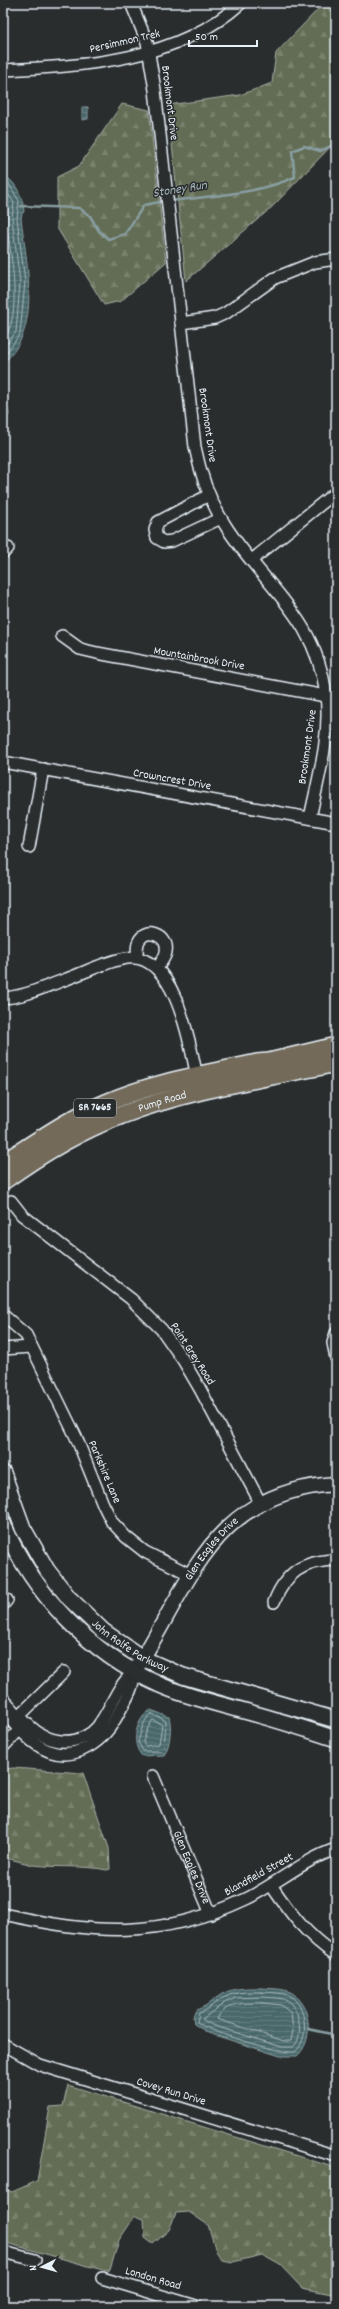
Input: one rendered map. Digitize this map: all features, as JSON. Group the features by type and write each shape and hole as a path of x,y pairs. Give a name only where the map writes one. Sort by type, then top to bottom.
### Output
{"main road":[{"name":"Pump Road","path":"3,1163 51,1133 106,1103 148,1088 336,1046"},
{"name":"Pump Road","path":"3,1181 69,1140 120,1115 167,1100 336,1063"},
{"name":"John Rolfe Parkway","path":"3,1473 23,1528 56,1584 83,1614 103,1631 142,1658 197,1681 336,1720"},
{"name":"John Rolfe Parkway","path":"3,1524 20,1559 59,1611 87,1639 134,1672 160,1685 201,1700 336,1739"}],"street":[{"name":"Brookmont Drive","path":"131,3 140,21 148,51 166,191 195,447 209,495 221,518 252,560 288,604 307,633 331,697 326,733 310,818"},
{"name":"Persimmon Trek","path":"3,70 102,62 174,44 197,34 220,20 241,3"},
{"path":"181,323 215,318 226,313 275,278 315,262 336,259"},
{"path":"252,560 336,492"},
{"path":"209,495 158,522 155,530 157,538 164,542 172,541 221,518"},
{"name":"Mountainbrook Drive","path":"62,636 80,649 96,653 331,697"},
{"name":"Crowncrest Drive","path":"3,762 336,823"},
{"path":"29,847 43,769"},
{"path":"137,958 138,942 141,938 149,934 158,935 165,941 166,950 157,968"},
{"path":"3,998 30,992 127,958 137,958 153,964 168,984 182,1018 192,1047 201,1092"},
{"name":"Point Grey Road","path":"11,1202 22,1215 131,1299 162,1330 186,1366 261,1504"},
{"name":"Parkshire Lane","path":"3,1314 22,1329 76,1437 103,1504 112,1522 126,1537 144,1552 189,1574"},
{"path":"336,1333 333,1343 336,1358"},
{"path":"3,1349 31,1347"},
{"name":"Glen Eagles Drive","path":"134,1672 189,1574 206,1549 226,1528 261,1504 297,1490 336,1484"},
{"path":"274,1602 280,1586 291,1574 314,1563 336,1560"},
{"path":"3,1746 20,1722 64,1672"},
{"path":"3,1712 51,1740 68,1742 80,1739 94,1731 124,1680 134,1672"},
{"path":"3,1699 20,1722"},
{"name":"Glen Eagles Drive","path":"153,1776 211,1914"},
{"name":"Blandfield Street","path":"3,1914 66,1927 120,1931 175,1924 211,1914 248,1899 315,1858 336,1849"},
{"path":"270,1885 299,1925 316,1941 336,1955"},
{"name":"Covey Run Drive","path":"3,2044 40,2065 336,2156"},
{"path":"3,2252 35,2260"},
{"name":"London Road","path":"102,2278 196,2306"}],"green space":[{"path":"324,3 336,3 336,141 272,207 186,281 168,105 240,95 272,83 276,53"},
{"path":"122,104 149,110 166,262 121,301 104,305 57,228 57,177 79,166"},
{"path":"14,1768 83,1773 109,1848 110,1869 33,1865 3,1858 3,1769"},
{"path":"68,2085 336,2168 336,2295 302,2288 280,2265 262,2255 233,2262 222,2260 216,2251 208,2225 189,2212 176,2213 169,2230 153,2244 145,2238 144,2219 135,2216 119,2240 110,2270 106,2271 3,2242 3,2188 12,2192 37,2181 50,2107 63,2106"}],"water":[{"path":"82,107 88,107 88,119 82,120"},
{"path":"3,175 16,186 21,196 24,212 22,213 21,218 29,295 28,314 23,333 15,349 3,363"},
{"path":"3,384 9,414 3,427"},
{"path":"151,1710 169,1717 170,1737 164,1755 142,1756 138,1751 136,1744 136,1731 142,1719"},
{"path":"262,1988 288,1991 301,2001 307,2017 308,2035 306,2043 297,2056 280,2056 208,2033 194,2024 193,2017 196,2010 207,2005 222,1994 237,1989"}],"waterway":[{"name":"Stoney Run","path":"170,201 234,194 280,183 295,177 292,151 304,146 320,151 336,144"},
{"name":"Stoney Run","path":"21,206 79,208 90,216 99,231 108,239 125,234 144,205 165,201"},
{"path":"308,2029 336,2035"}]}
